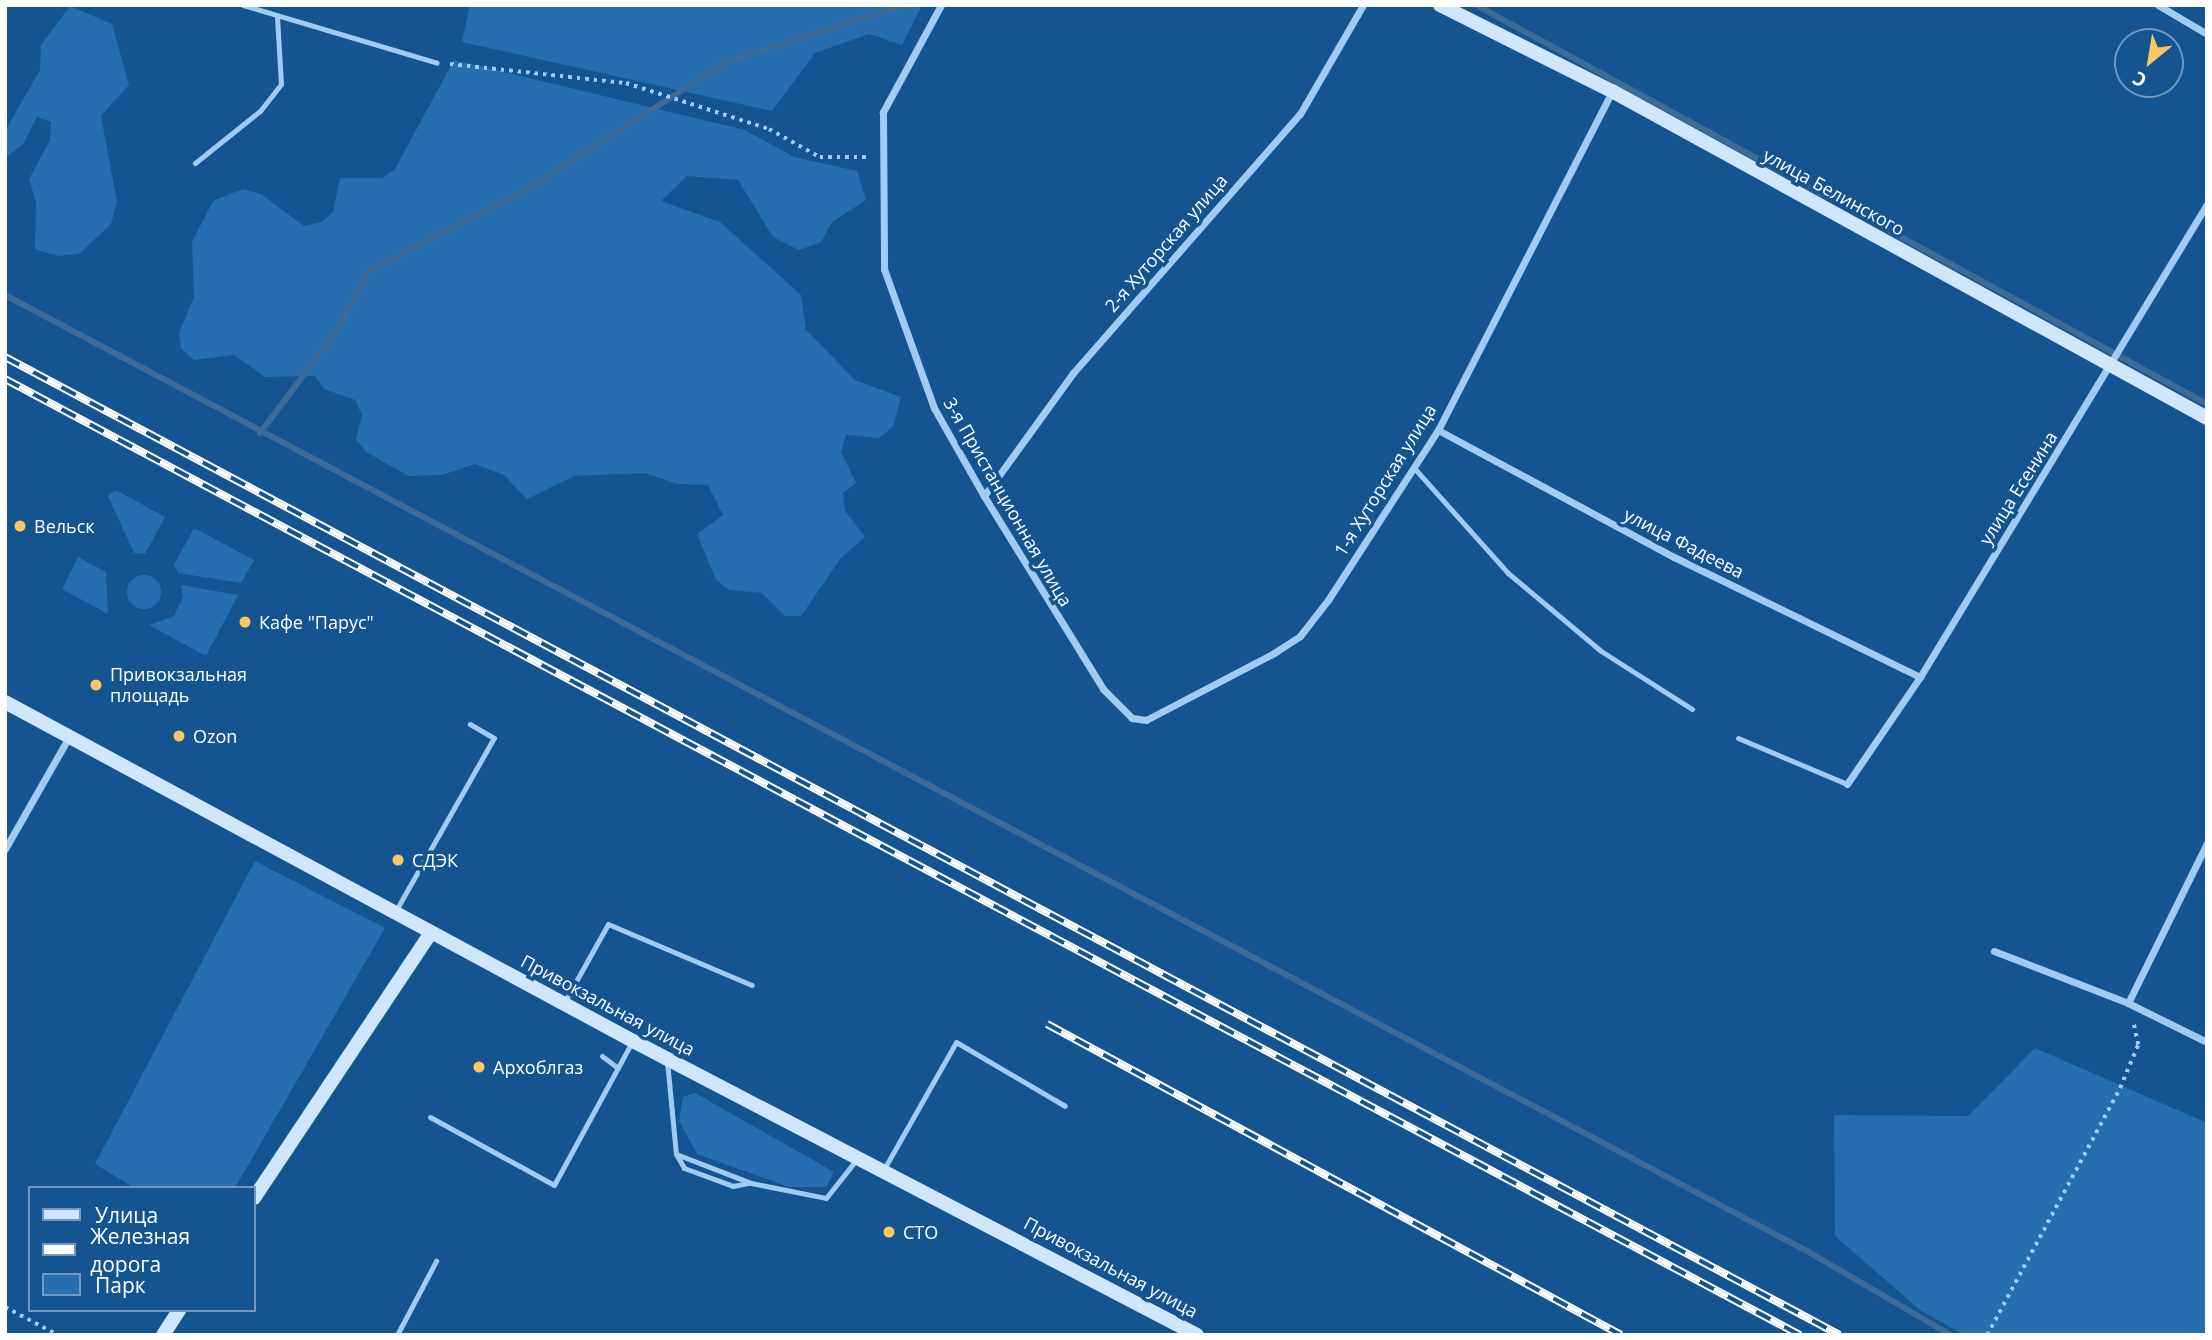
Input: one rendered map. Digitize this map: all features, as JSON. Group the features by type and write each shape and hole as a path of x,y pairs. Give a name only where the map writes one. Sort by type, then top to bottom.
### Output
{"street":[{"name":"3-я Пристанционная улица","path":"941,5 883,112 880,157 884,269 934,408 1073,647 1132,718"},
{"name":"2-я Хуторская улица","path":"984,496 1073,373 1300,114 1363,5"},
{"name":"улица Белинского","path":"1440,5 1612,91 2207,418"},
{"path":"2158,5 2207,34"},
{"name":"1-я Хуторская улица","path":"1132,718 1157,716 1300,636 1415,470 1438,430 1612,91"},
{"name":"улица Есенина","path":"1847,783 1920,677 2111,367 2207,204"},
{"name":"улица Фадеева","path":"1438,430 1674,557 1920,677"},
{"name":"Привокзальная улица","path":"5,702 563,1004 860,1155 1196,1335"},
{"path":"5,849 69,736"},
{"path":"2128,1003 2207,843"},
{"path":"256,1195 431,933"},
{"path":"1994,951 2128,1003 2207,1042"},
{"path":"163,1335 178,1312"}],"lane":[{"path":"243,5 437,63"},
{"path":"195,163 260,111 281,84 277,16"},
{"path":"1415,470 1508,573 1601,651 1692,709"},
{"path":"394,914 494,738 470,724"},
{"path":"1738,738 1847,783"},
{"path":"563,1004 608,924 752,985"},
{"path":"430,1117 554,1185 633,1041"},
{"path":"884,1168 956,1042 1065,1106"},
{"path":"602,1056 618,1068"},
{"path":"666,1058 677,1154 684,1168 733,1186 751,1183"},
{"path":"677,1154 751,1183 826,1198 860,1155"},
{"path":"397,1335 436,1261"}],"path":[{"path":"437,63 626,83 769,129 820,157 880,157"},
{"path":"1987,1335 2138,1045 2128,1003"},
{"path":"5,1307 58,1335"}],"green space":[{"path":"470,5 922,5 902,45 869,34 815,53 772,111 462,42"},
{"path":"70,6 112,24 129,85 101,116 117,202 111,224 79,254 57,256 35,249 36,202 29,179 50,140 51,122 37,117 23,144 5,158 5,131 40,70 41,45"},
{"path":"454,60 745,130 794,157 857,171 866,200 832,222 821,242 799,250 773,237 738,180 687,176 661,201 720,222 801,295 806,330 855,380 901,397 893,427 879,438 846,435 841,452 856,483 843,493 845,511 865,537 841,558 801,616 785,616 762,593 729,590 716,580 697,534 723,515 708,485 677,484 645,473 574,476 527,499 504,475 475,464 442,475 409,476 366,452 356,439 362,415 355,400 324,389 315,376 265,377 234,355 194,360 181,349 179,333 194,297 192,242 213,201 243,189 261,194 304,226 321,222 333,212 340,178 382,178 395,169"},
{"path":"116,490 165,517 145,554 134,553 108,496"},
{"path":"194,528 254,560 241,583 178,573 174,565"},
{"path":"78,557 106,572 108,614 62,589"},
{"path":"144,575 156,580 161,592 156,604 144,609 132,604 127,592 132,580"},
{"path":"181,585 238,595 206,656 149,625 174,616 183,597"},
{"path":"255,861 385,928 236,1186 132,1186 95,1164"},
{"path":"2035,1048 2207,1123 2207,1335 1964,1335 1920,1310 1835,1236 1834,1115 1968,1116"},
{"path":"695,1093 834,1172 826,1187 789,1187 697,1154 679,1121 683,1097"}],"waterway":[{"path":"260,433 336,332 369,271 528,189 728,61 906,5"},
{"path":"1476,5 2207,404"},
{"path":"5,295 1807,1251 1951,1335"}],"railway":[{"path":"5,357 1840,1335"},
{"path":"5,379 1800,1335"},
{"path":"1047,1024 1621,1335"}],"place":[{"name":"Вельск","path":"20,526"},
{"name":"Кафе \"Парус\"","path":"245,622"},
{"name":"Привокзальная площадь","path":"96,685"},
{"name":"Ozon","path":"179,736"},
{"name":"СДЭК","path":"398,860"},
{"name":"Архоблгаз","path":"479,1067"},
{"name":"СТО","path":"889,1232"}]}
